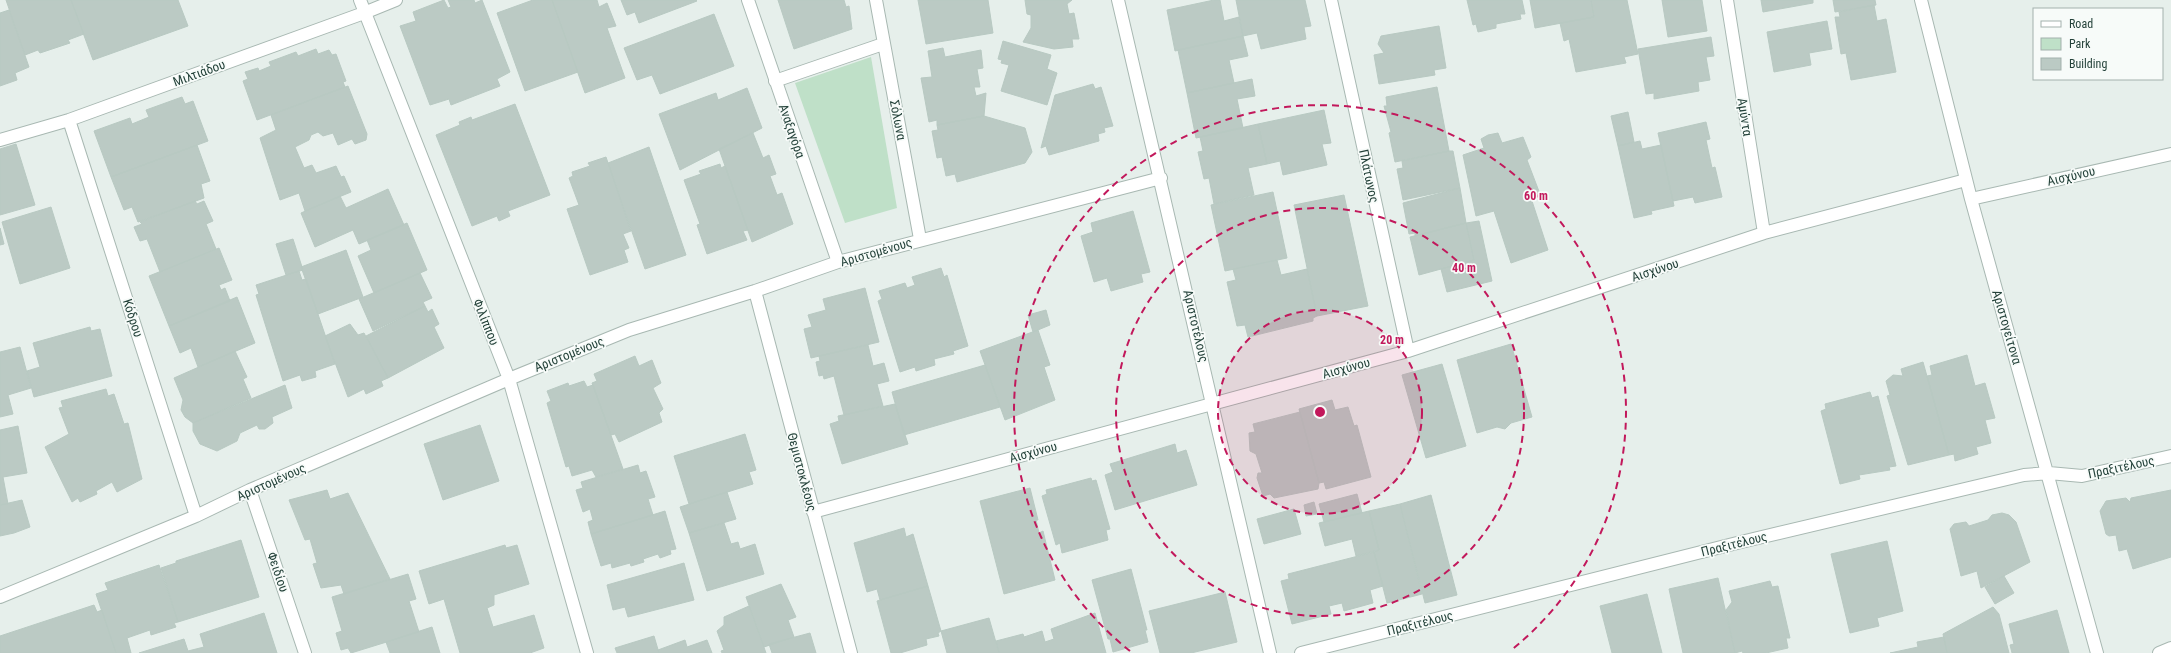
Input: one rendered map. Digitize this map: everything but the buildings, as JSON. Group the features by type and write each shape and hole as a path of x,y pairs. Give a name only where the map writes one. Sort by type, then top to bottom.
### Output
{"street":[{"name":"Φιλίππου","path":"360,0 509,379 587,653"},
{"name":"Μιλτιάδου","path":"0,140 69,120 396,0"},
{"name":"Αναξαγόρα","path":"748,0 838,262"},
{"name":"Σόλωνα","path":"876,0 920,239"},
{"name":"Αριστοτέλους","path":"1118,0 1214,404 1270,653"},
{"name":"Πλάτωνος","path":"1331,0 1408,351"},
{"name":"Αμύντα","path":"1727,0 1764,234"},
{"name":"Αριστογείτονα","path":"1921,0 1971,199 2049,473 2097,653"},
{"path":"775,81 883,44"},
{"name":"Κόδρου","path":"69,120 196,516"},
{"name":"Αισχύνου","path":"1971,199 2171,154"},
{"name":"Αριστομένους","path":"0,597 196,516 250,490 509,379 629,330 755,291 838,262 920,239 1161,178"},
{"name":"Αισχύνου","path":"813,512 1408,351 1764,234 1966,180"},
{"name":"Θεμιστοκλέους","path":"755,291 851,653"},
{"name":"Πραξιτέλους","path":"1300,653 1741,542 2024,475 2049,473 2082,476 2171,456"},
{"name":"Φειδίου","path":"250,490 305,653"},
{"path":"2159,653 2171,648"}],"green space":[{"path":"871,57 897,208 845,223 795,83"}]}
